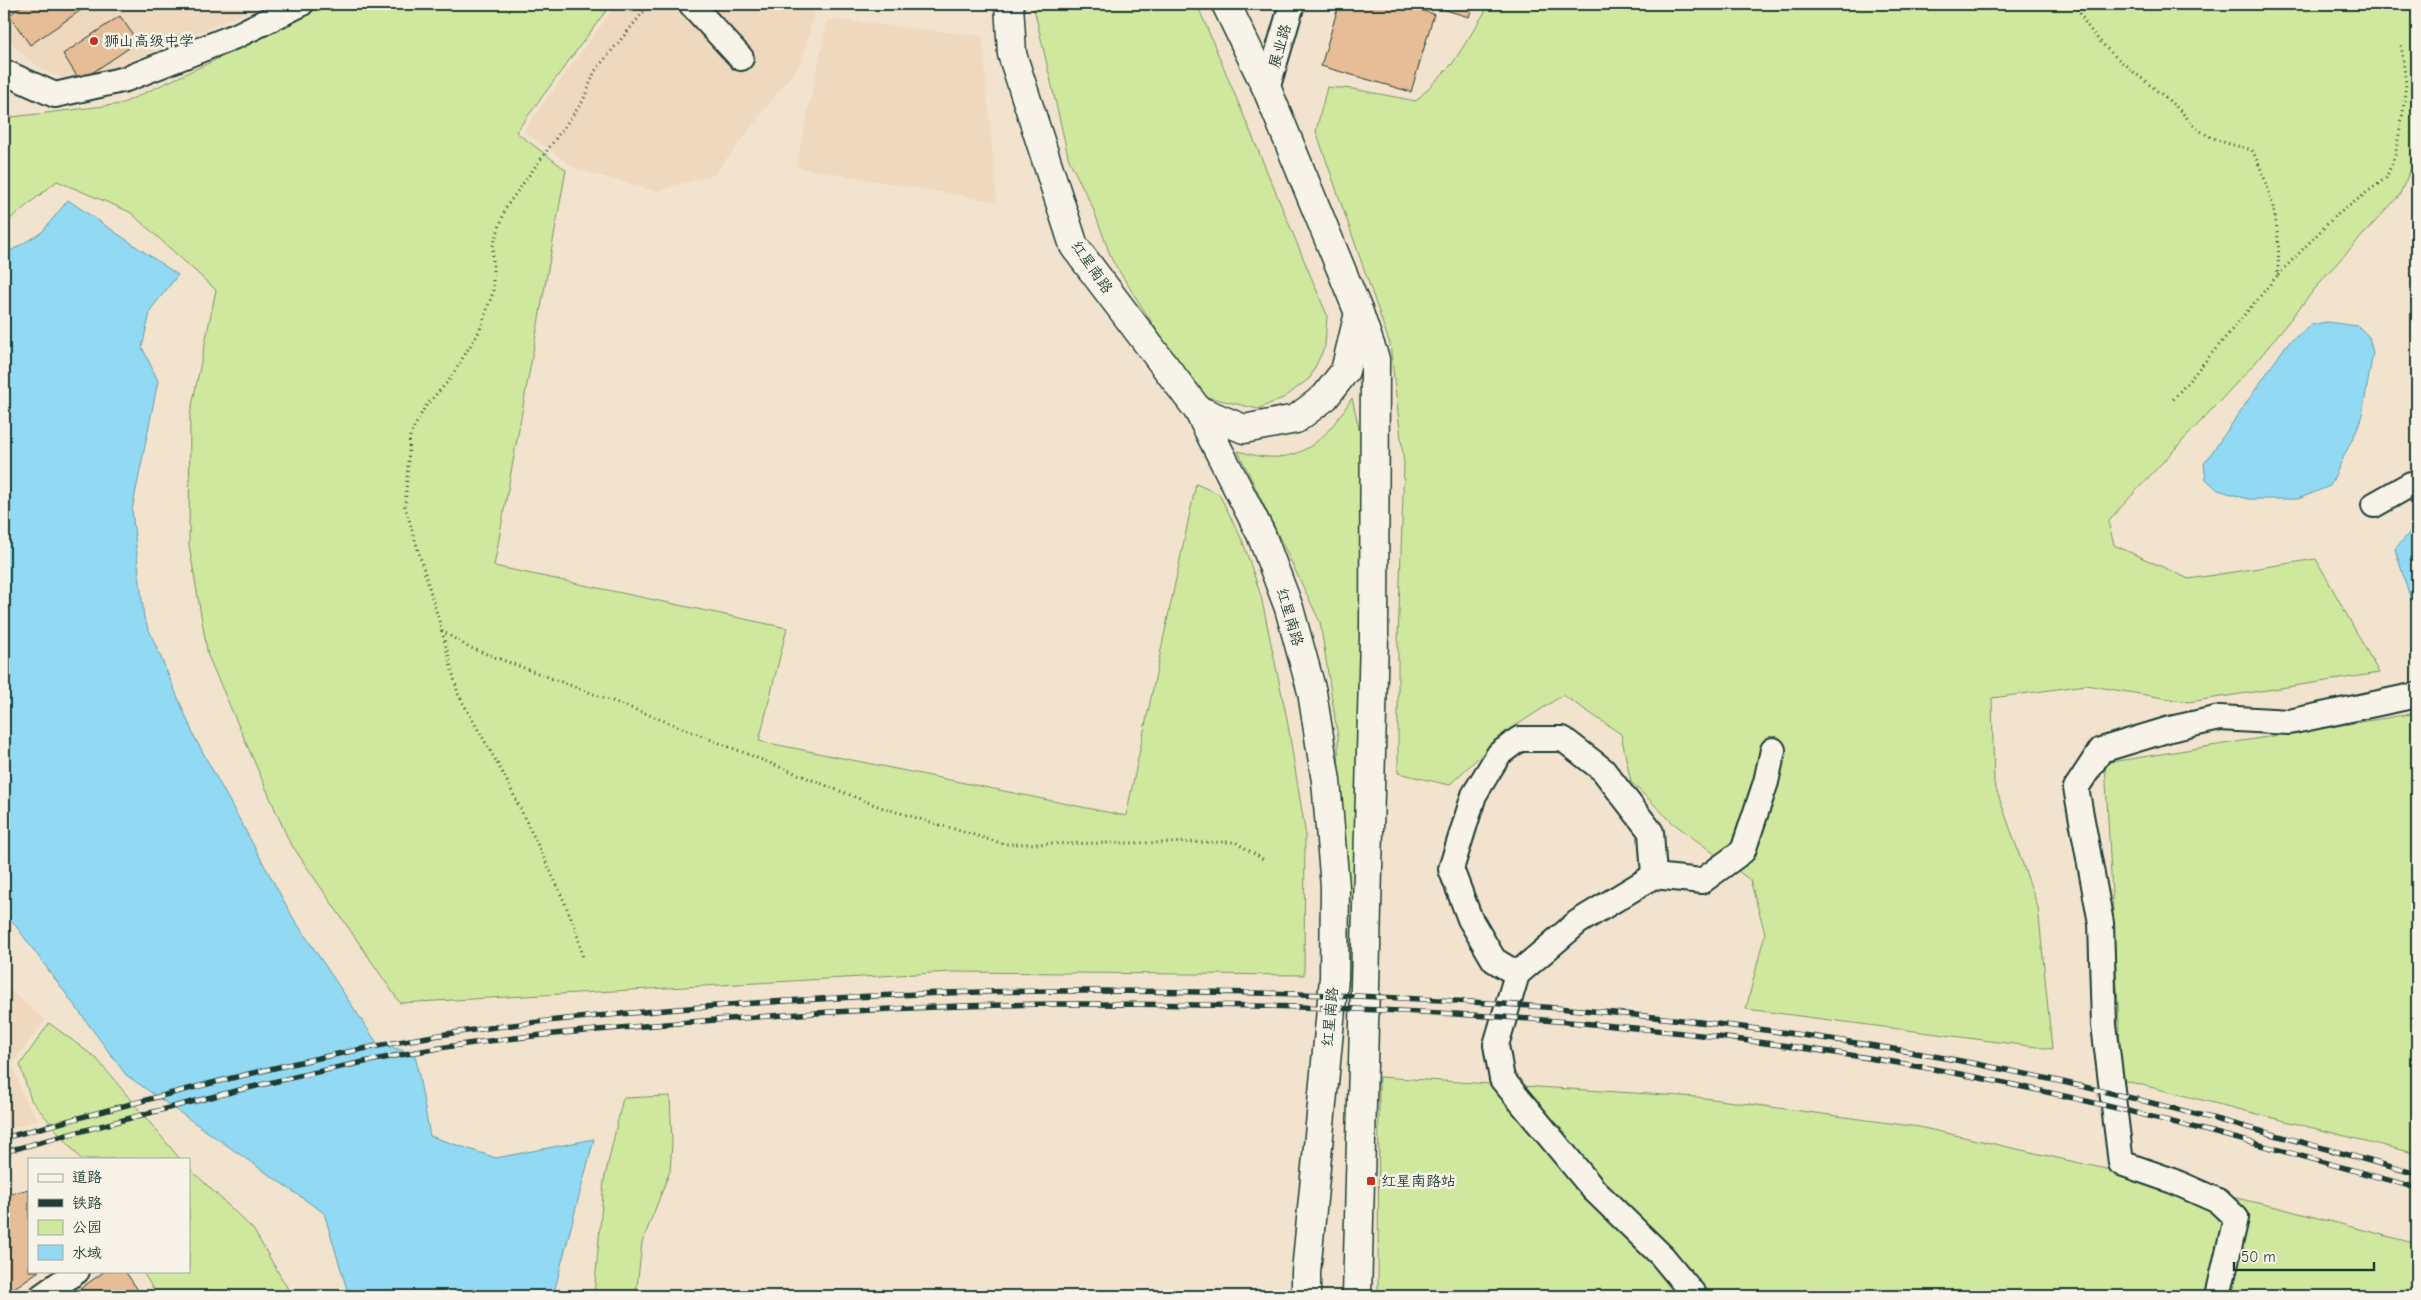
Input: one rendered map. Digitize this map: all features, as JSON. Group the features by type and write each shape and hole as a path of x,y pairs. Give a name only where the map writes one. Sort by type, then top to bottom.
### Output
{"main road":[{"name":"红星南路","path":"1009,4 1012,54 1074,246 1198,410 1261,534 1289,608 1312,692 1326,781 1335,887 1334,978 1306,1272 1306,1296"},
{"path":"1226,4 1267,89 1359,313 1375,359 1374,636 1357,1296"},
{"path":"1198,410 1244,429 1296,419 1325,397 1345,371 1359,313"}],"street":[{"path":"4,72 55,94 126,79 238,35 301,4"},
{"path":"691,4 741,58"},
{"name":"展业路","path":"1267,89 1292,4"},
{"path":"2374,504 2411,484 2417,483"},
{"path":"2218,1296 2236,1218 2218,1201 2173,1181 2121,1163 2104,1025 2101,924 2076,788 2101,750 2170,729 2220,718 2289,722 2417,695"},
{"path":"1517,974 1494,960 1470,919 1451,869 1474,795 1499,754 1519,739 1563,739 1603,770 1651,832 1654,876"},
{"path":"1695,1296 1662,1256 1594,1190 1502,1078 1496,1045 1517,974 1578,922 1654,876 1702,881 1743,851 1766,782 1774,750"},
{"path":"42,1296 76,1272"}],"path":[{"path":"583,958 576,929 510,785 458,694 442,631 404,506 410,436 425,407 450,379 480,330 493,292 493,246 506,206 583,101 595,71 650,4"},
{"path":"2076,4 2082,19 2111,52 2175,106 2200,130 2220,142 2252,150 2266,177 2280,259 2277,276"},
{"path":"2171,402 2277,276 2333,218 2386,178 2395,156 2403,112 2406,83 2401,44"},
{"path":"442,631 468,647 647,714 826,786 880,806 1004,844 1235,842 1266,861"}],"shaded area":[{"name":"狮山高级中学","path":"4,4 265,4 77,84 43,70 18,50 4,32"},
{"path":"617,4 816,4 802,61 715,174 657,191 576,169 523,131"},
{"path":"828,19 982,36 997,202 796,167"},
{"path":"4,987 45,1020 12,1064 24,1099 39,1120 4,1130"}],"green space":[{"path":"326,4 611,4 516,132 566,170 494,566 787,628 759,741 1126,816 1196,484 1219,494 1243,542 1261,596 1287,719 1305,830 1304,975 951,972 400,1003 289,841 208,656 189,545 190,415 216,290 130,212 57,181 4,224 4,118 121,104 245,46"},
{"path":"1033,4 1197,4 1327,315 1325,346 1310,378 1285,397 1258,409 1203,396 1191,384 1112,260 1093,208 1069,160"},
{"path":"1487,4 2417,4 2417,155 2399,196 2326,275 2256,362 2108,521 2114,545 2189,579 2316,559 2379,673 2188,702 2086,685 1992,698 1994,783 2038,907 2052,1049 1746,1009 1765,933 1750,880 1673,823 1631,782 1621,734 1563,695 1506,732 1449,785 1398,773 1398,641 1404,464 1390,344 1316,131 1327,87 1353,89 1416,101 1453,63 1485,12"},
{"path":"1352,398 1362,442 1359,846 1351,985 1339,984 1341,863 1338,737 1320,622 1238,451 1256,456 1283,457 1308,448 1328,431"},
{"path":"2417,713 2417,1154 2122,1080 2105,763"},
{"path":"49,1023 96,1058 179,1158 80,1158 31,1100 20,1065"},
{"path":"1379,1077 1697,1097 1919,1127 2276,1207 2417,1244 2417,1296 1378,1296"},
{"path":"670,1096 672,1143 670,1171 642,1243 636,1296 594,1296 604,1181 623,1098"},
{"path":"190,1169 253,1229 292,1296 158,1296 143,1272 190,1272"}],"water":[{"path":"68,200 178,275 151,309 142,347 158,381 132,510 144,618 195,738 292,916 377,1043 415,1054 430,1136 496,1158 594,1139 553,1296 349,1296 324,1213 126,1075 4,910 4,255 42,232"},
{"path":"2417,216 2417,264 2412,229"},
{"path":"2326,322 2358,326 2369,337 2373,353 2361,420 2330,486 2298,499 2248,499 2218,490 2206,479 2204,464 2287,344 2311,325"},
{"path":"2417,524 2417,619 2395,549"}],"building":[{"path":"25,4 90,4 30,45 9,15"},
{"path":"1339,4 1399,4 1434,14 1411,92 1321,66"},
{"path":"1425,4 1473,4 1469,17"},
{"path":"120,16 138,42 80,81 63,54"},
{"path":"28,1189 28,1272 38,1272 4,1295 4,1196"},
{"path":"104,1272 126,1272 142,1296 70,1296"}],"railway":[{"path":"4,1138 264,1070 422,1038 513,1025 666,1010 862,996 1010,991 1168,991 1386,997 1495,1004 1604,1012 1712,1023 1820,1038 1928,1055 2113,1094 2235,1124 2417,1174"},
{"path":"4,1152 159,1110 316,1072 422,1051 483,1042 666,1024 862,1010 1059,1004 1168,1004 1277,1006 1495,1016 1712,1036 1820,1051 1928,1068 2113,1107 2417,1188"}],"place":[{"name":"狮山高级中学","path":"94,41"},
{"name":"红星南路站","path":"1371,1181"}]}
